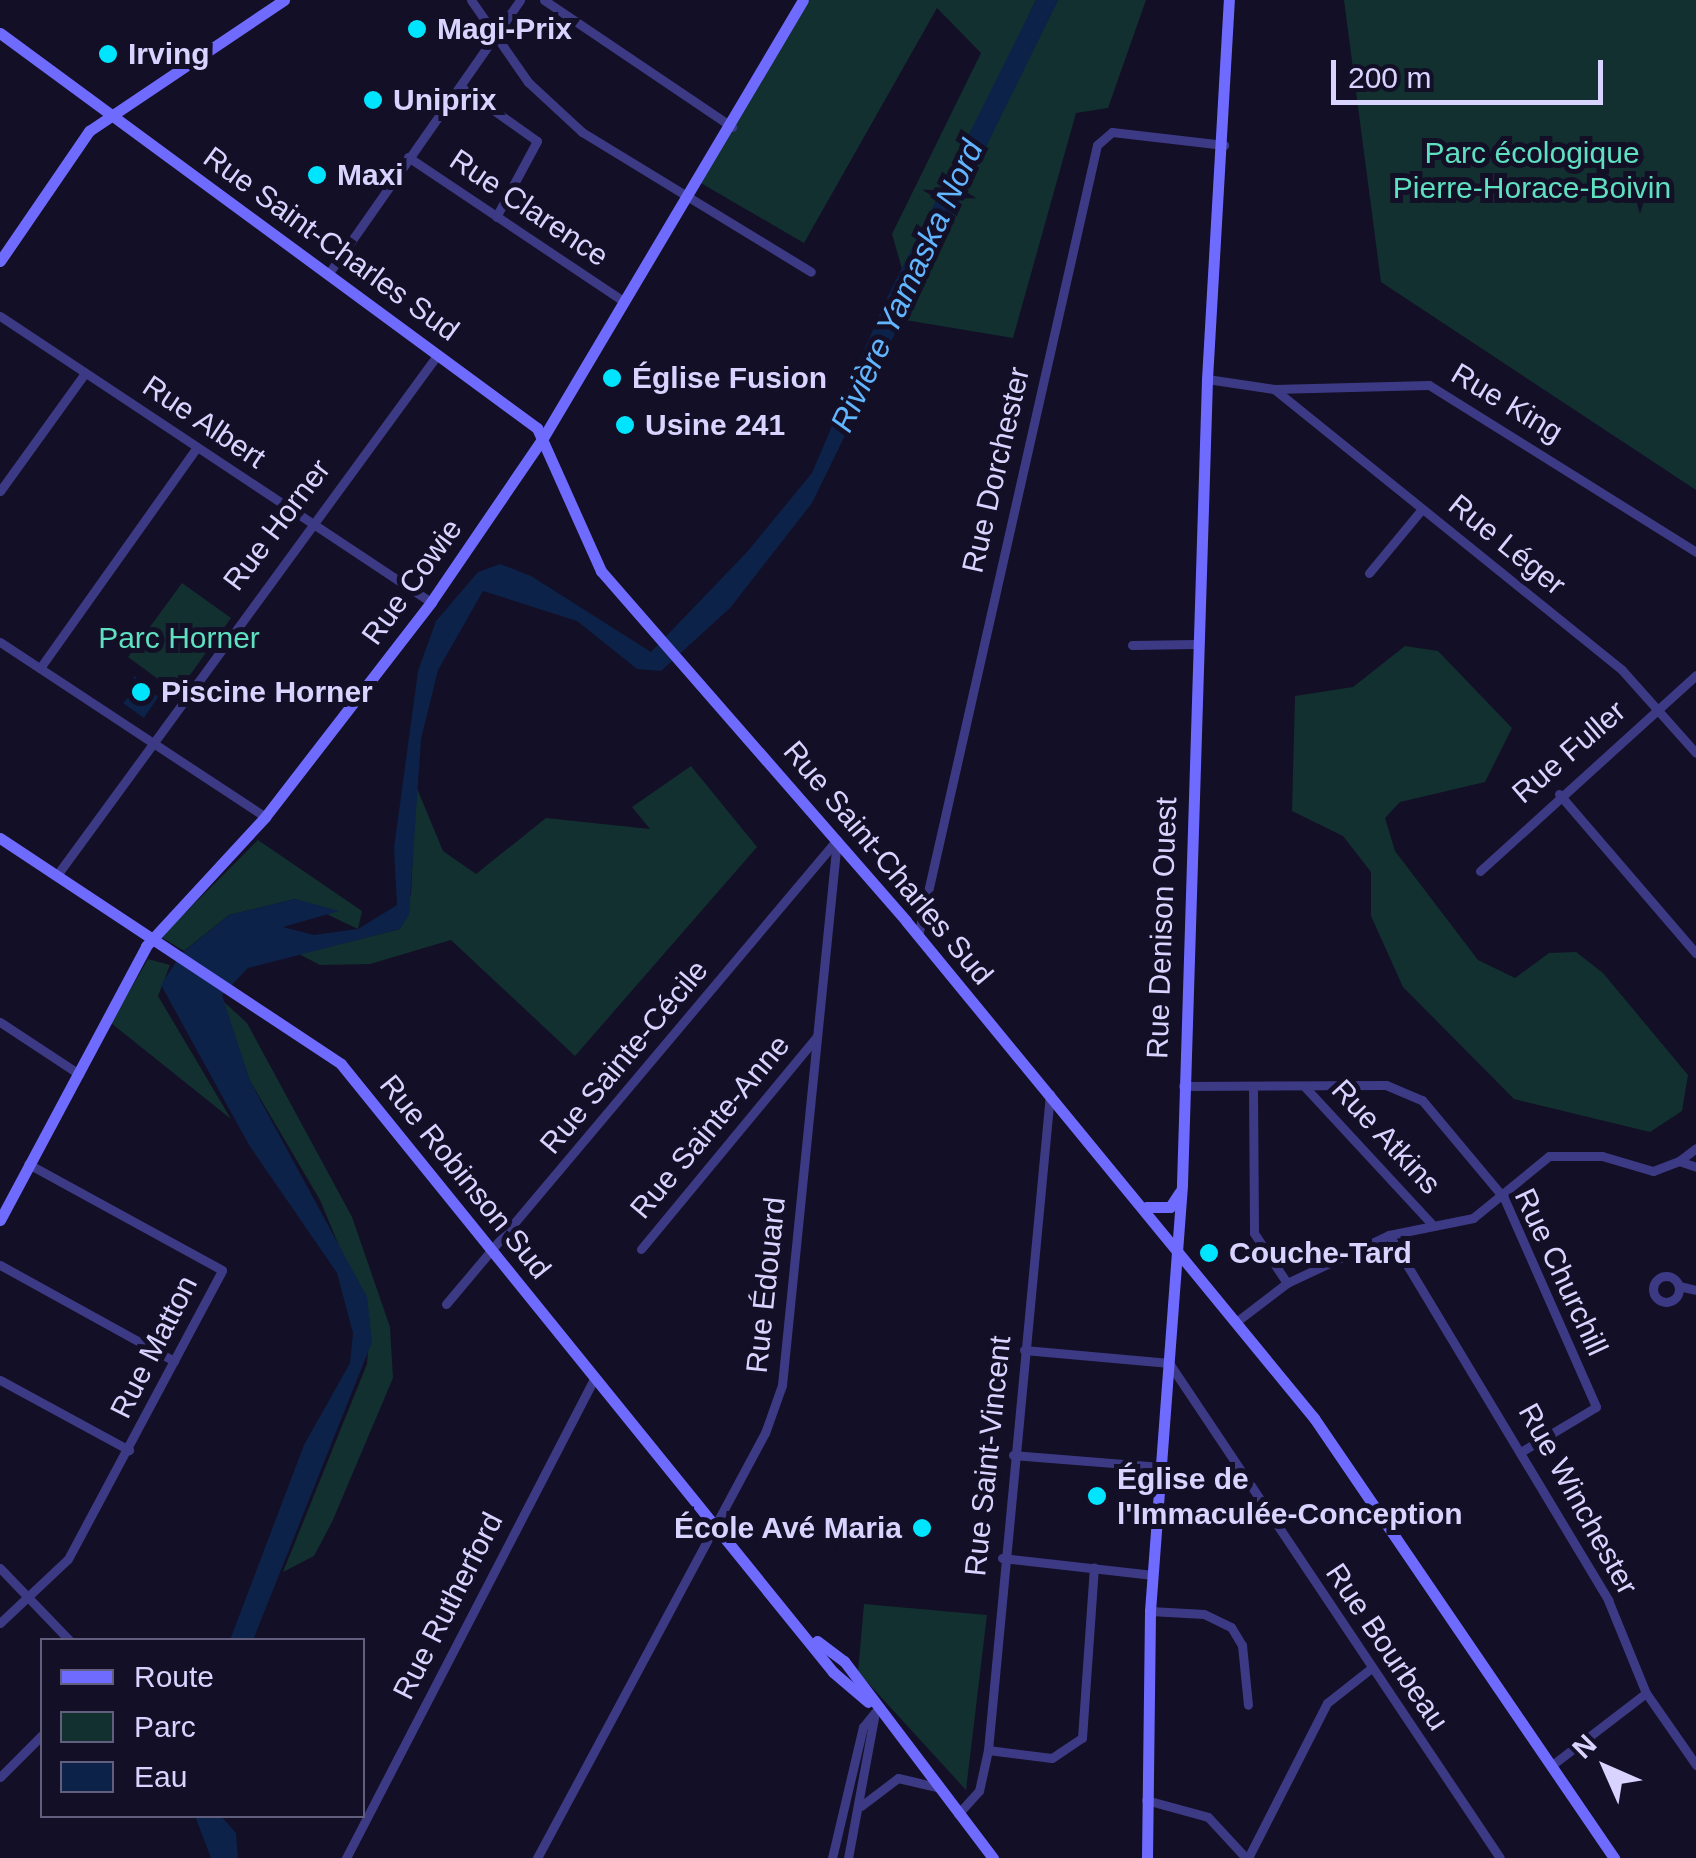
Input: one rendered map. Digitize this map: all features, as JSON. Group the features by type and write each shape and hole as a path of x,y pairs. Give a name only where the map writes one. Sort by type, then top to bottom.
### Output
{"street":[{"path":"0,262 89,132 284,0"},
{"path":"471,0 548,104 688,198 812,272"},
{"path":"328,273 520,0"},
{"path":"544,0 732,127"},
{"name":"Rue Cowie","path":"0,1220 156,941 265,818 431,602 543,438 732,127 802,0"},
{"name":"Rue Denison Ouest","path":"1147,1858 1150,1611 1182,1184 1196,644 1230,0"},
{"name":"Rue Saint-Charles Sud","path":"0,32 438,354 543,438 582,542 1144,1206 1314,1418 1614,1858"},
{"path":"461,87 536,141 496,217"},
{"name":"Rue Dorchester","path":"918,936 1097,146 1112,132 1224,145"},
{"name":"Rue Clarence","path":"408,157 623,301"},
{"name":"Rue Albert","path":"0,316 431,602"},
{"name":"Rue Horner","path":"57,876 149,740 438,354"},
{"path":"0,491 85,373"},
{"name":"Rue King","path":"1207,379 1274,389 1429,384 1696,552"},
{"name":"Rue Léger","path":"1274,389 1422,508 1658,708 1696,753"},
{"path":"40,668 197,447"},
{"path":"1369,573 1422,508"},
{"path":"0,642 265,818"},
{"path":"1132,645 1196,644"},
{"name":"Rue Fuller","path":"1480,871 1559,794 1696,676"},
{"path":"1559,794 1696,953"},
{"name":"Rue Robinson Sud","path":"0,838 341,1064 492,1254 872,1707 992,1858"},
{"name":"Rue Édouard","path":"537,1858 716,1522 782,1385 837,840"},
{"name":"Rue Sainte-Cécile","path":"446,1304 837,840"},
{"path":"0,1022 79,1074"},
{"name":"Rue Sainte-Anne","path":"641,1250 817,1036"},
{"name":"Rue Churchill","path":"1183,1086 1410,1091 1504,1198 1596,1407 1524,1450"},
{"path":"1253,1086 1254,1233 1286,1283"},
{"name":"Rue Atkins","path":"1304,1086 1432,1223"},
{"name":"Rue Saint-Vincent","path":"958,1814 979,1791 988,1750 1002,1558 1050,1094"},
{"path":"1236,1322 1286,1283 1390,1234 1473,1218 1504,1198 1548,1156 1602,1156 1654,1172 1696,1148"},
{"path":"1679,1160 1696,1167"},
{"name":"Rue Matton","path":"0,1623 68,1560 222,1270 28,1164"},
{"path":"1144,1206 1170,1207 1182,1184"},
{"name":"Rue Winchester","path":"1390,1234 1524,1450 1608,1600 1646,1693 1696,1764"},
{"path":"0,1264 174,1361"},
{"path":"1679,1286 1696,1290"},
{"path":"1024,1350 1169,1363"},
{"name":"Rue Bourbeau","path":"1169,1363 1370,1669 1500,1858"},
{"name":"Rue Rutherford","path":"346,1858 595,1377"},
{"path":"0,1380 129,1450"},
{"path":"1013,1455 1161,1467"},
{"path":"1002,1558 1153,1574"},
{"path":"988,1750 1052,1758 1077,1747 1094,1567"},
{"path":"0,1568 67,1638"},
{"path":"1150,1611 1204,1614 1232,1627 1242,1645 1248,1704"},
{"path":"1146,1800 1208,1817 1247,1858 1327,1703 1370,1669"},
{"path":"1551,1766 1646,1693"},
{"path":"848,1858 872,1707"},
{"path":"832,1858 863,1728 872,1707"},
{"path":"0,1777 40,1737"},
{"path":"856,1812 870,1791 898,1778 936,1788"}],"green space":[{"path":"803,0 1036,0 904,276 892,234 981,53 937,8 804,243 699,182"},
{"path":"1058,0 1146,0 1108,108 1076,113 1013,338 899,319"},
{"name":"Parc écologique Pierre-Horace-Boivin","path":"1344,0 1696,0 1696,490 1381,282"},
{"name":"Parc Horner","path":"182,583 231,618 177,693 128,657"},
{"path":"1405,646 1438,651 1512,728 1485,782 1400,802 1385,818 1395,851 1478,960 1515,978 1549,953 1576,952 1603,973 1688,1075 1682,1111 1650,1132 1514,1099 1403,987 1371,916 1371,872 1343,836 1292,811 1295,696 1353,687"},
{"path":"691,766 757,847 575,1056 451,940 370,964 320,965 299,954 400,929 411,894 416,786 443,851 476,874 546,818 650,829 632,807"},
{"path":"258,840 362,911 358,929 295,899 229,915 184,951 161,937"},
{"path":"148,959 170,965 158,996 231,1119 111,1023"},
{"path":"223,1001 247,1023 352,1217 390,1327 393,1378 332,1522 314,1556 283,1572 367,1364 370,1320 320,1200 250,1081"},
{"path":"864,1604 987,1615 966,1790 858,1672"}],"water":[{"name":"Rivière Yamaska Nord","path":"1036,0 1058,0 812,503 730,608 661,671 637,669 577,621 483,591 438,670 421,739 409,915 400,929 248,968 222,995 250,1081 367,1297 372,1342 254,1638 231,1638 304,1445 350,1363 353,1333 337,1273 249,1145 161,985 181,954 229,915 295,899 339,911 283,927 314,935 358,929 397,905 394,848 418,671 436,621 478,572 500,564 531,576 651,652 747,552 812,473 883,306"},
{"name":"Piscine Horner","path":"133,675 158,697 144,718 123,703 137,687"},
{"path":"196,1818 223,1818 236,1833 238,1858 211,1858"}],"place":[{"name":"Magi-Prix","path":"417,29"},
{"name":"Irving","path":"108,54"},
{"name":"Uniprix","path":"373,100"},
{"name":"Maxi","path":"317,175"},
{"name":"Église Fusion","path":"612,378"},
{"name":"Usine 241","path":"625,425"},
{"name":"Piscine Horner","path":"141,692"},
{"name":"Couche-Tard","path":"1209,1253"},
{"name":"Église de l'Immaculée-Conception","path":"1097,1496"},
{"name":"École Avé Maria","path":"922,1528"}]}
